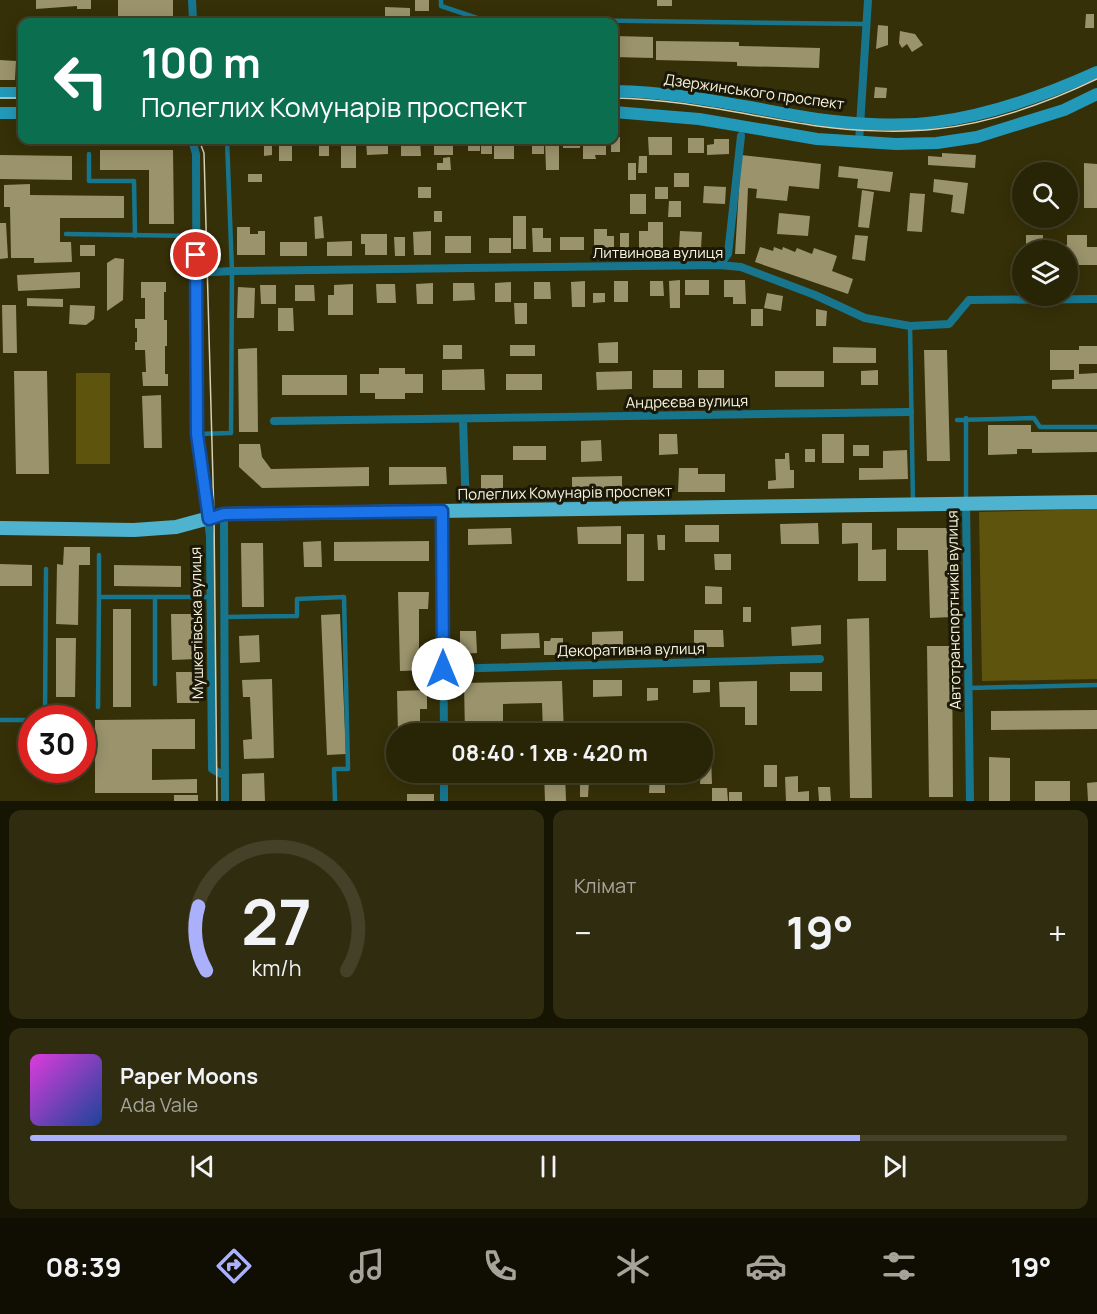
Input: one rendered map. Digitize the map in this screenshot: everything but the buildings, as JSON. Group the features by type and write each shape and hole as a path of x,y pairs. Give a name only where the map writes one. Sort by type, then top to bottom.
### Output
{"main road":[{"name":"Полеглих Комунарів проспект","path":"0,528 134,530 176,527 224,514 1097,502"}],"street":[{"path":"192,0 194,18"},
{"path":"859,142 868,0"},
{"name":"Дзержинського проспект","path":"618,91 702,98 819,119 860,122 935,122 980,114 1056,91 1097,72"},
{"path":"0,93 18,93"},
{"path":"618,112 699,119 817,139 896,144 937,143 977,137 1064,110 1097,94"},
{"path":"0,113 18,113"},
{"path":"720,265 728,254 741,135"},
{"name":"Мушкетівська вулиця","path":"193,144 196,154 197,434 209,519 212,770 225,776"},
{"name":"Литвинова вулиця","path":"196,273 720,265 741,267 815,295 865,318 910,326 949,324 969,300 1097,299"},
{"name":"Андрєєва вулиця","path":"274,421 910,412"},
{"path":"463,419 465,511"},
{"name":"Автотранспортників вулиця","path":"966,503 970,801"},
{"path":"442,511 444,723"},
{"name":"Мушкетівська вулиця","path":"224,514 225,801"},
{"name":"Декоративна вулиця","path":"443,669 820,659"},
{"path":"444,783 444,801"}],"lane":[{"path":"441,0 441,6 472,18"},
{"path":"618,22 867,24"},
{"path":"197,434 231,433 232,271 227,144"},
{"path":"89,154 89,181 134,182 135,236"},
{"path":"66,234 196,236"},
{"path":"910,326 913,505"},
{"name":"Автотранспортників вулиця","path":"966,418 966,503"},
{"path":"957,420 1034,418 1040,427 1097,427"},
{"path":"98,706 99,555"},
{"path":"45,705 46,569"},
{"path":"99,597 211,597"},
{"path":"155,597 155,684"},
{"path":"225,617 297,616 297,599 344,597 348,769 334,769 335,801"},
{"path":"969,688 1097,685"},
{"path":"0,720 18,720"}],"shaded area":[{"path":"76,373 110,373 110,464 76,464"},
{"path":"1097,509 1097,679 982,681 979,512"}],"tram line":[{"path":"618,98 665,101 831,128 907,131 957,126 998,117 1039,104 1097,79"},
{"path":"0,98 18,98"},
{"path":"201,144 204,153 214,517 217,801"}],"route":[{"path":"196,255 197,434 209,519 224,514 442,511 443,669"}]}
